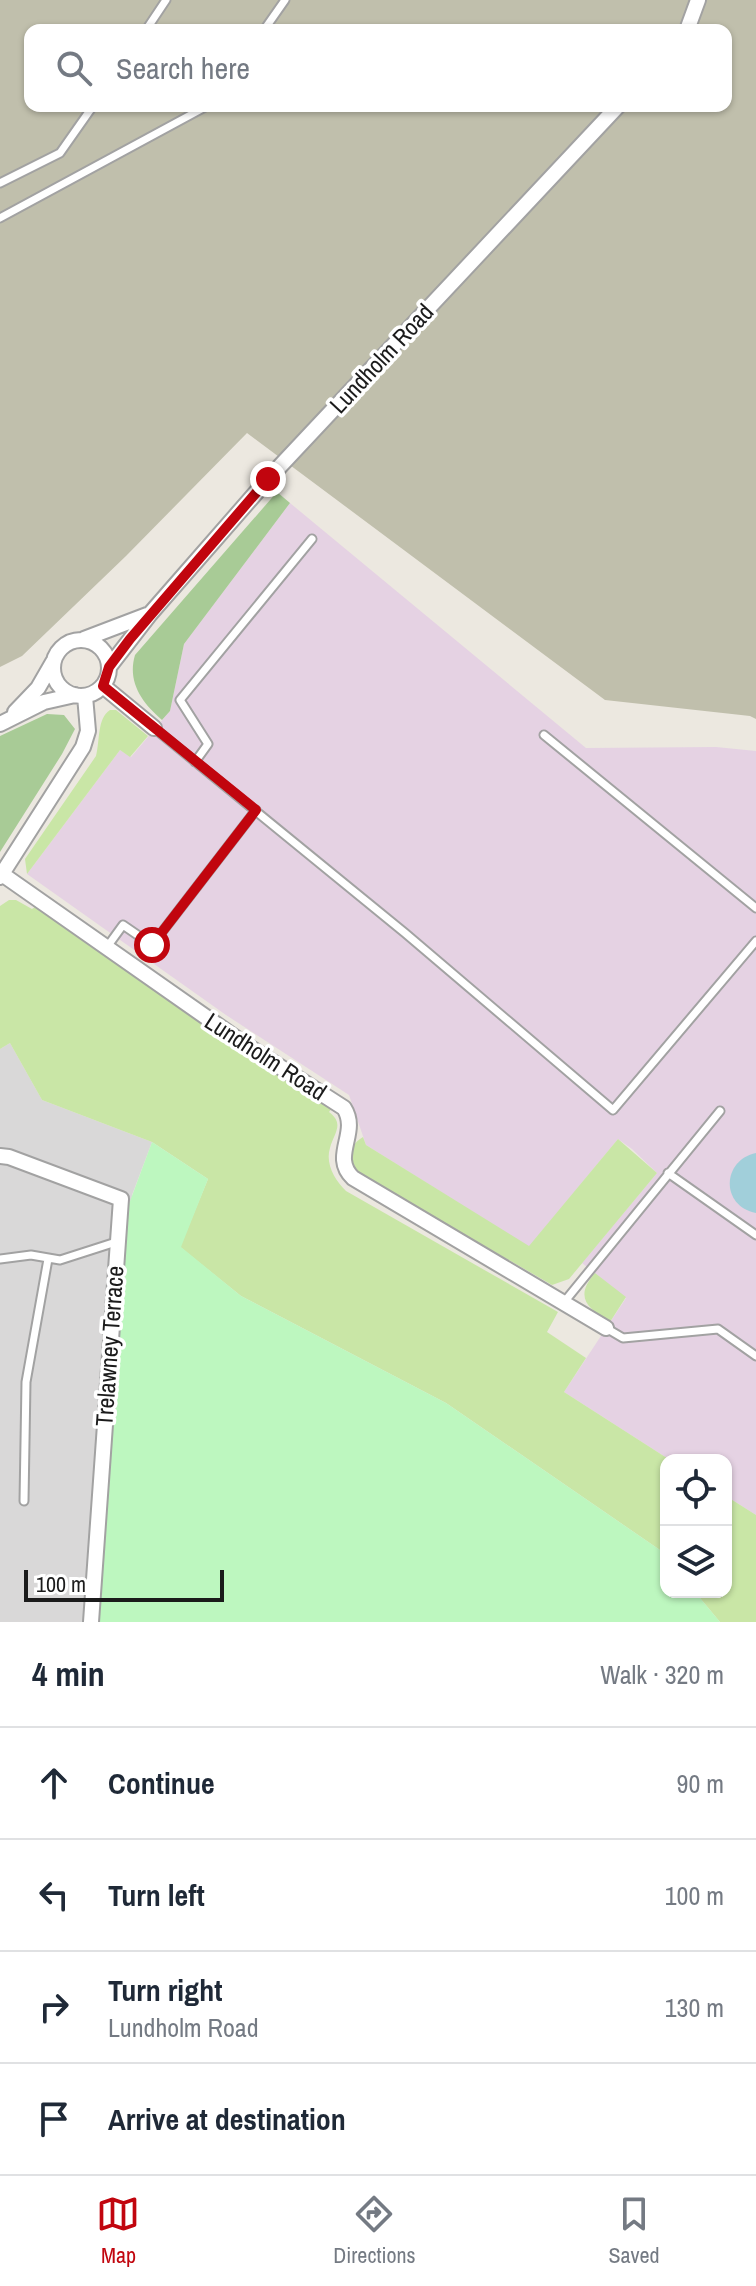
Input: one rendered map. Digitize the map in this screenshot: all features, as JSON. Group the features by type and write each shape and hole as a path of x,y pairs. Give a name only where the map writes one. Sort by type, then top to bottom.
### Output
{"street":[{"path":"689,24 698,0"},
{"name":"Lundholm Road","path":"103,686 109,667 150,614 268,479 612,112"},
{"name":"Lundholm Road","path":"53,661 64,644 150,614"},
{"path":"84,639 103,649 109,667"},
{"path":"53,661 53,676 57,685 80,696"},
{"path":"5,721 38,688 53,661"},
{"path":"5,721 44,702 95,693 103,686 154,728"},
{"name":"Lundholm Road","path":"80,696 88,731 83,747 1,875 243,1043 344,1108 348,1114 350,1132 342,1158 353,1178 606,1328"},
{"name":"Trelawney Terrace","path":"0,1156 121,1199 91,1622"}],"lane":[{"path":"150,24 166,0"},
{"path":"268,24 285,0"},
{"path":"0,183 60,153 89,112"},
{"path":"0,218 196,112"},
{"path":"195,762 208,744 180,700 312,539"},
{"path":"154,728 613,1110 756,941"},
{"path":"544,735 756,908"},
{"path":"107,947 123,925 152,945 256,810"},
{"path":"565,1301 720,1111"},
{"path":"668,1173 756,1235"},
{"path":"0,1259 31,1255 60,1260 116,1242"},
{"path":"24,1501 26,1382 48,1259"},
{"path":"606,1328 623,1338 718,1329 756,1356"}],"shaded area":[{"path":"0,0 756,0 756,719 605,700 247,433 22,656 0,667"},
{"path":"290,503 586,748 716,747 756,751 756,1515 732,1500 732,1454 661,1454 564,1392 626,1298 582,1263 657,1173 632,1149 618,1139 529,1247 366,1145 349,1095 226,1015 27,874 120,750 131,757 170,711 184,644"},
{"path":"10,1043 42,1100 152,1142 132,1195 97,1622 0,1622 0,1049"}],"green space":[{"path":"277,492 290,503 184,644 170,711 162,720 138,691 133,674 135,655"},
{"path":"110,710 116,710 148,736 130,757 120,750 27,874 25,859 96,756 101,724"},
{"path":"47,714 64,715 75,729 0,852 0,736"},
{"path":"9,900 16,900 32,909 35,907 332,1108 329,1112 337,1125 330,1148 330,1166 346,1191 558,1312 547,1332 586,1358 564,1392 661,1454 660,1550 446,1403 241,1296 180,1247 208,1179 152,1142 42,1100 10,1043 0,1049 0,906"},
{"path":"363,1137 366,1145 529,1246 618,1139 657,1173 569,1279 552,1285 357,1172 351,1166 351,1153"},
{"path":"152,1142 208,1179 181,1247 241,1296 446,1403 660,1550 660,1598 700,1598 720,1622 97,1622 126,1212"},
{"path":"595,1273 626,1297 610,1322 590,1307 584,1295"},
{"path":"732,1500 756,1515 756,1622 720,1622 700,1598 732,1598"}],"water":[{"path":"756,1153 756,1213 736,1202 730,1183 737,1164"}],"route":[{"path":"152,945 256,810 103,686 109,667 130,639 268,479"}]}
